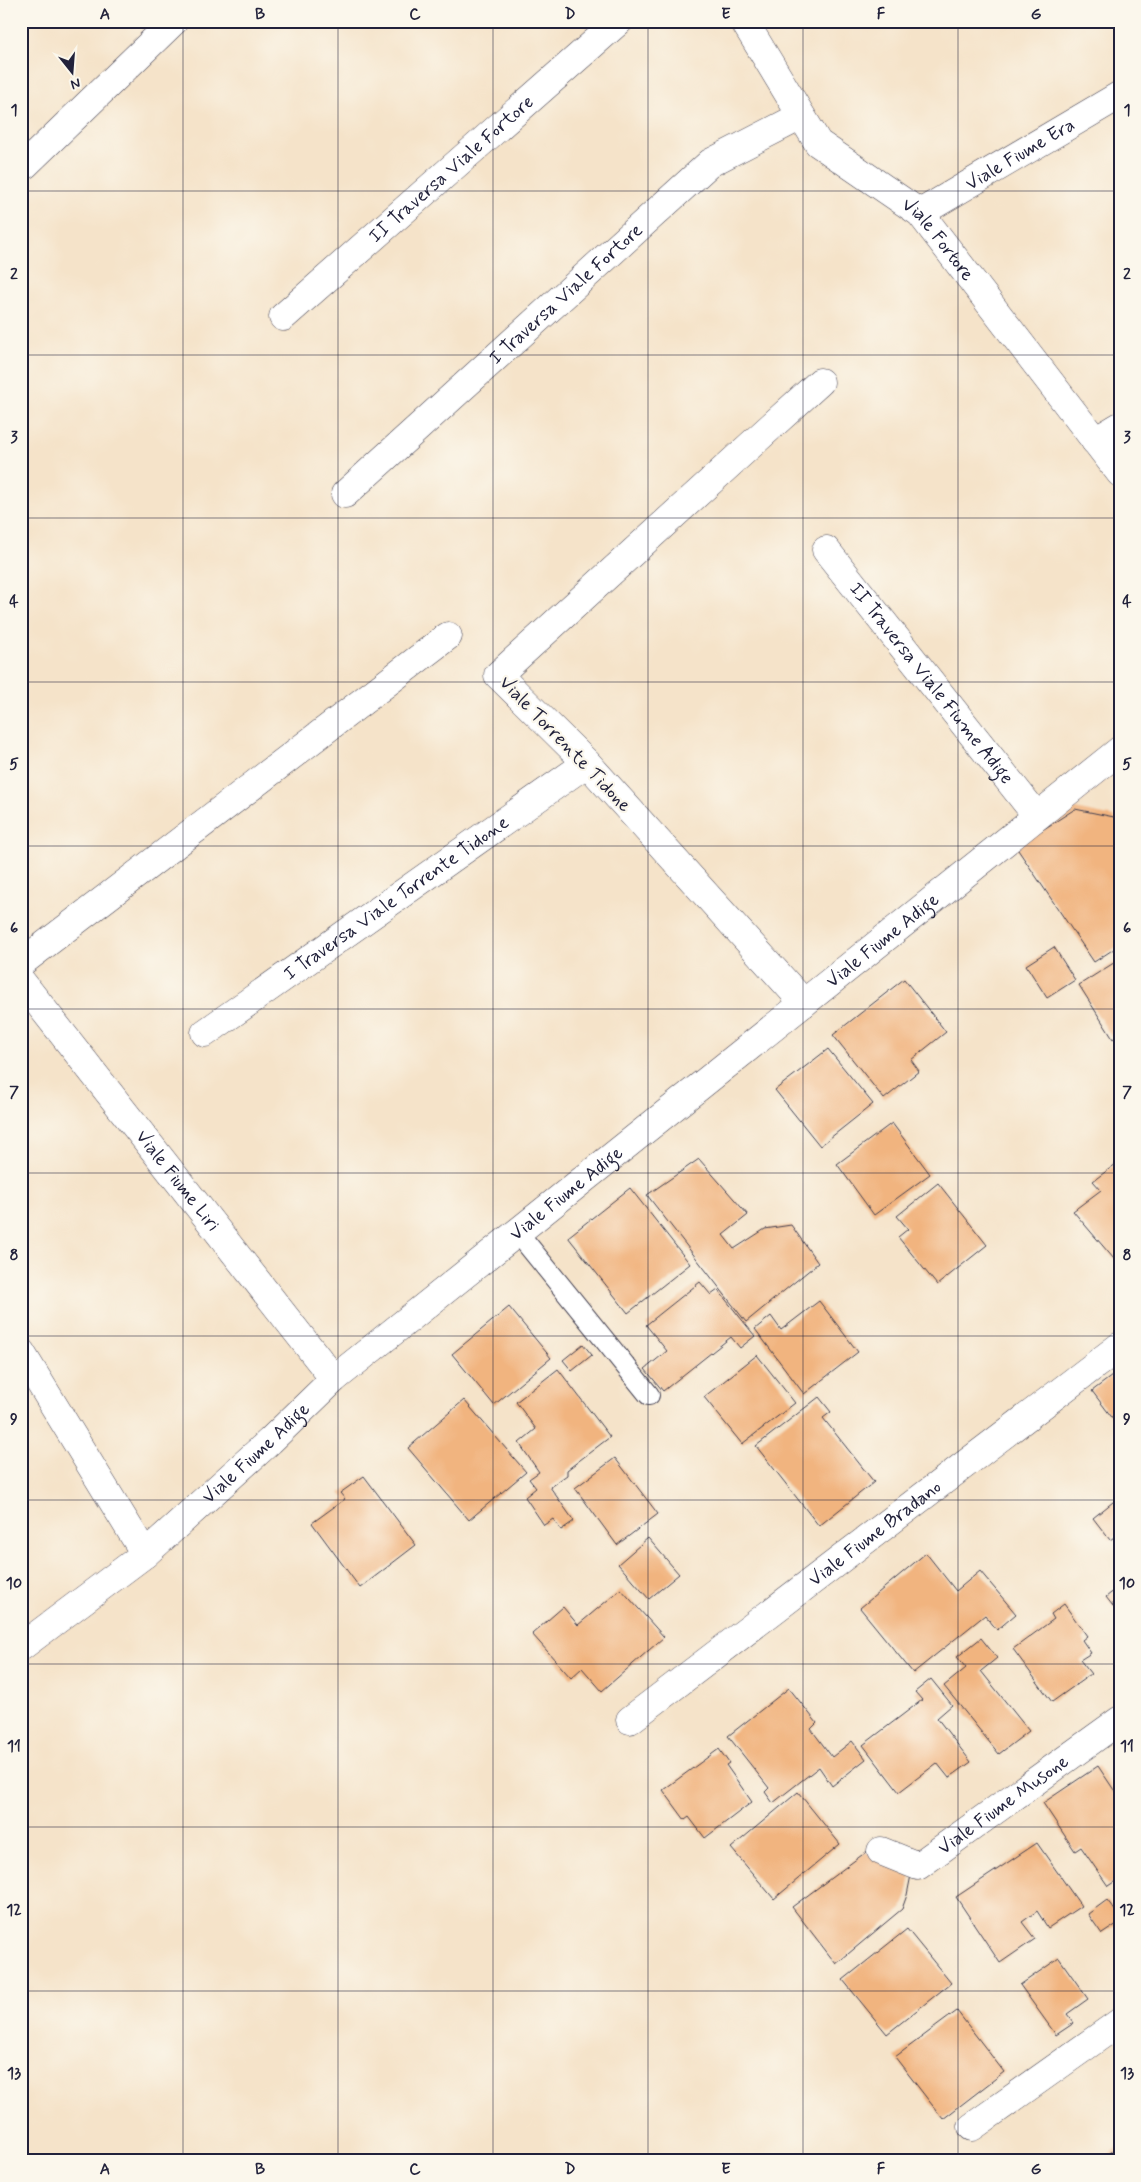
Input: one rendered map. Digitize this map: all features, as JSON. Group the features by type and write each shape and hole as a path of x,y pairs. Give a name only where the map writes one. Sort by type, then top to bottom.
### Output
{"street":[{"path":"25,165 174,21"},
{"name":"II Traversa Viale Fortore","path":"283,317 619,21"},
{"name":"Viale Fortore","path":"744,21 818,143 920,213 1120,473"},
{"name":"Viale Fiume Era","path":"920,213 1120,95"},
{"name":"I Traversa Viale Fortore","path":"345,494 710,164 802,116"},
{"name":"Viale Torrente Tidone","path":"804,1003 587,762 498,675 820,382"},
{"path":"1095,441 1120,426"},
{"name":"II Traversa Viale Fiume Adige","path":"826,550 1037,816"},
{"path":"21,963 448,636"},
{"name":"Viale Fiume Adige","path":"21,1647 145,1554 270,1441 334,1379 1120,750"},
{"name":"I Traversa Viale Torrente Tidone","path":"205,1033 587,762"},
{"name":"Viale Fiume Liri","path":"21,982 334,1379"},
{"name":"Viale Fiume Bradano","path":"630,1720 1120,1346"},
{"path":"21,1352 145,1554"},
{"name":"Viale Fiume Musone","path":"881,1851 918,1866 1120,1720"},
{"path":"972,2126 1120,2022"}],"lane":[{"path":"518,1233 649,1395"}],"building":[{"path":"1075,809 1114,817 1120,826 1120,945 1094,962 1016,847"},
{"path":"1054,947 1075,980 1047,998 1026,965"},
{"path":"1120,959 1120,1034 1113,1039 1079,985"},
{"path":"904,979 946,1032 911,1060 919,1071 884,1099 833,1035"},
{"path":"828,1049 873,1104 820,1146 775,1090"},
{"path":"892,1123 930,1174 874,1215 837,1164"},
{"path":"699,1159 748,1215 723,1235 734,1249 765,1229 791,1225 818,1263 746,1322 647,1195"},
{"path":"1120,1161 1120,1266 1073,1211 1101,1190 1093,1181"},
{"path":"938,1183 987,1245 937,1285 898,1237 908,1229 897,1216"},
{"path":"630,1188 690,1264 628,1313 568,1237"},
{"path":"700,1282 711,1295 718,1290 755,1336 740,1348 731,1337 663,1391 645,1369 667,1351 646,1325"},
{"path":"819,1301 858,1352 804,1394 755,1329 771,1316 781,1330"},
{"path":"509,1307 551,1358 494,1405 452,1354"},
{"path":"583,1344 592,1355 572,1371 563,1360"},
{"path":"757,1355 795,1403 742,1444 704,1397"},
{"path":"558,1369 610,1437 567,1470 567,1475 550,1487 574,1521 561,1530 553,1519 544,1525 525,1497 536,1488 529,1479 539,1472 519,1443 536,1429 516,1402"},
{"path":"1120,1370 1120,1428 1092,1391"},
{"path":"819,1397 831,1412 823,1418 874,1482 819,1526 756,1446"},
{"path":"464,1400 526,1472 469,1520 408,1448"},
{"path":"615,1458 658,1514 617,1545 575,1488"},
{"path":"364,1476 416,1545 360,1588 312,1523 345,1499 340,1493"},
{"path":"1118,1498 1120,1533 1110,1540 1093,1518"},
{"path":"648,1538 679,1574 649,1599 618,1564"},
{"path":"926,1553 956,1591 980,1571 1016,1614 997,1630 985,1615 913,1673 860,1608"},
{"path":"1120,1586 1120,1615 1106,1597"},
{"path":"621,1589 664,1637 602,1691 582,1668 571,1678 532,1634 563,1607 578,1625"},
{"path":"1064,1604 1087,1636 1082,1640 1091,1653 1080,1660 1091,1674 1052,1702 1013,1649 1054,1619 1051,1614"},
{"path":"981,1638 997,1658 981,1671 1029,1731 999,1754 944,1686 966,1668 957,1657"},
{"path":"931,1679 952,1705 937,1718 971,1762 949,1778 937,1763 899,1792 863,1745 922,1700 915,1692"},
{"path":"789,1688 817,1723 811,1729 832,1757 852,1741 866,1759 832,1786 819,1767 773,1803 765,1792 769,1788 728,1736"},
{"path":"719,1749 729,1763 726,1765 752,1802 705,1838 689,1817 685,1820 663,1790"},
{"path":"1098,1766 1120,1799 1120,1878 1108,1886 1081,1847 1075,1851 1043,1803"},
{"path":"798,1792 840,1844 774,1899 731,1848"},
{"path":"1037,1843 1081,1906 1048,1928 1037,1911 1022,1922 1035,1939 1000,1963 956,1897"},
{"path":"866,1852 885,1865 911,1875 907,1895 902,1909 836,1964 792,1907"},
{"path":"1107,1900 1120,1917 1120,1922 1102,1934 1088,1914"},
{"path":"907,1929 951,1983 887,2034 843,1980"},
{"path":"1059,1958 1088,1999 1067,2014 1074,2023 1056,2035 1020,1985"},
{"path":"957,2011 1004,2072 943,2119 895,2057"},
{"path":"1120,2145 1120,2161 1100,2161"}]}
